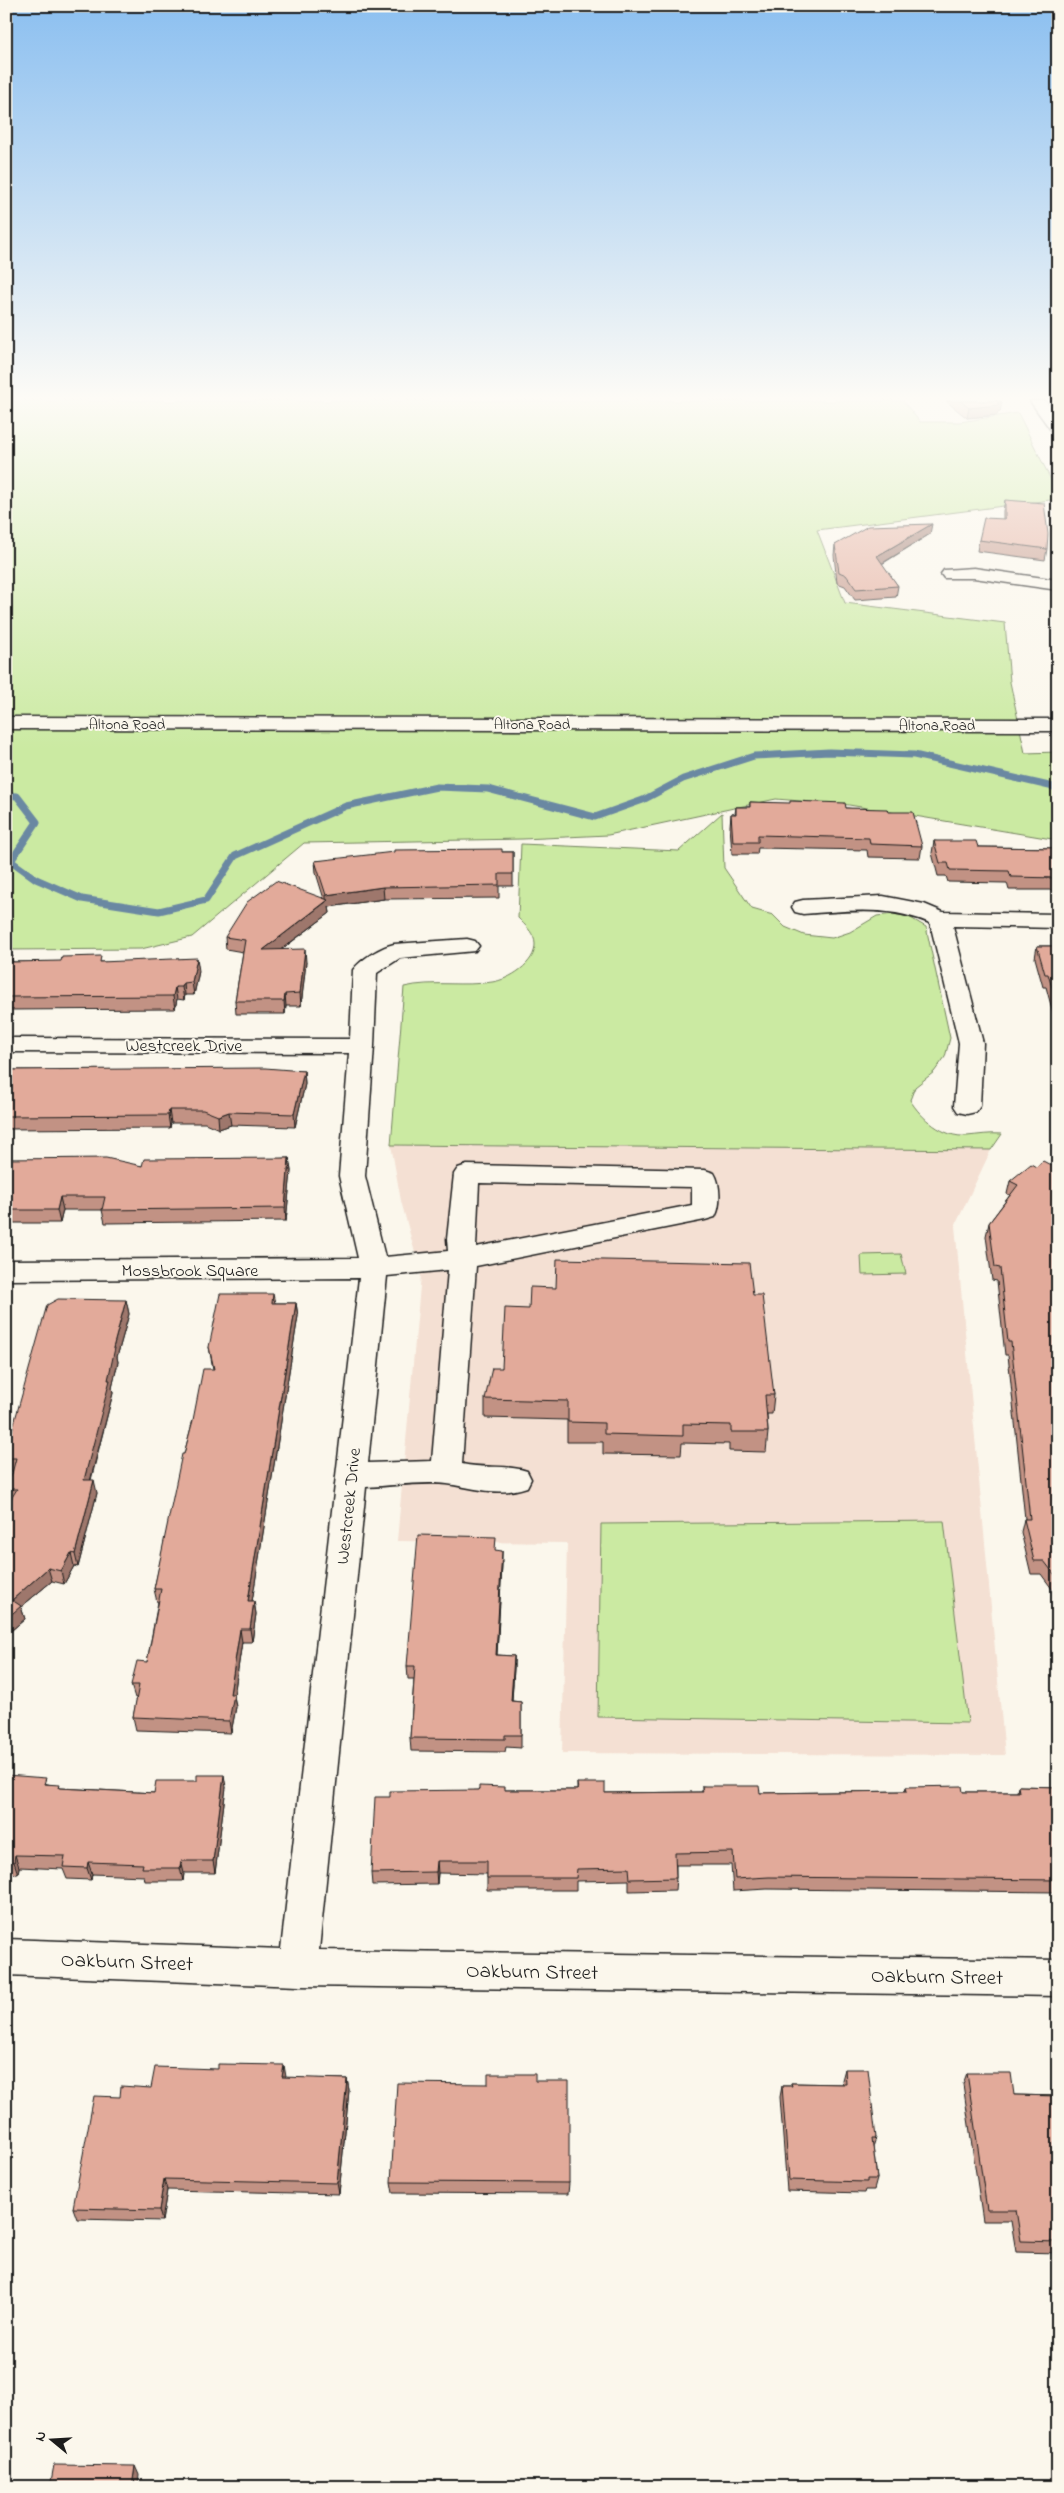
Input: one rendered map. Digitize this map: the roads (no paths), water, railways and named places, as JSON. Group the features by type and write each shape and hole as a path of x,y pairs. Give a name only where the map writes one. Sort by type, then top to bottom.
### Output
{"street":[{"path":"950,574 974,573 1058,585"},
{"name":"Altona Road","path":"6,724 1058,725"},
{"path":"803,907 883,903 916,909 940,919 1058,921"},
{"path":"940,919 971,1043 967,1106"},
{"name":"Westcreek Drive","path":"298,1968 374,1268 352,1176 362,1046 365,970 394,952 467,946"},
{"name":"Westcreek Drive","path":"6,1045 362,1046"},
{"name":"Mossbrook Square","path":"6,1270 374,1268 463,1259 705,1212 705,1180 467,1174 461,1239 463,1259"},
{"path":"446,1472 463,1259"},
{"path":"351,1476 446,1472 477,1479 516,1479"},
{"name":"Oakburn Street","path":"6,1957 298,1968 1058,1978"}],"waterway":[{"path":"6,795 17,796 37,822 11,861 36,879 82,899 159,911 206,900 235,856 346,806 437,787 488,789 595,817 643,800 683,779 754,756 829,752 914,755 1058,788"}]}
